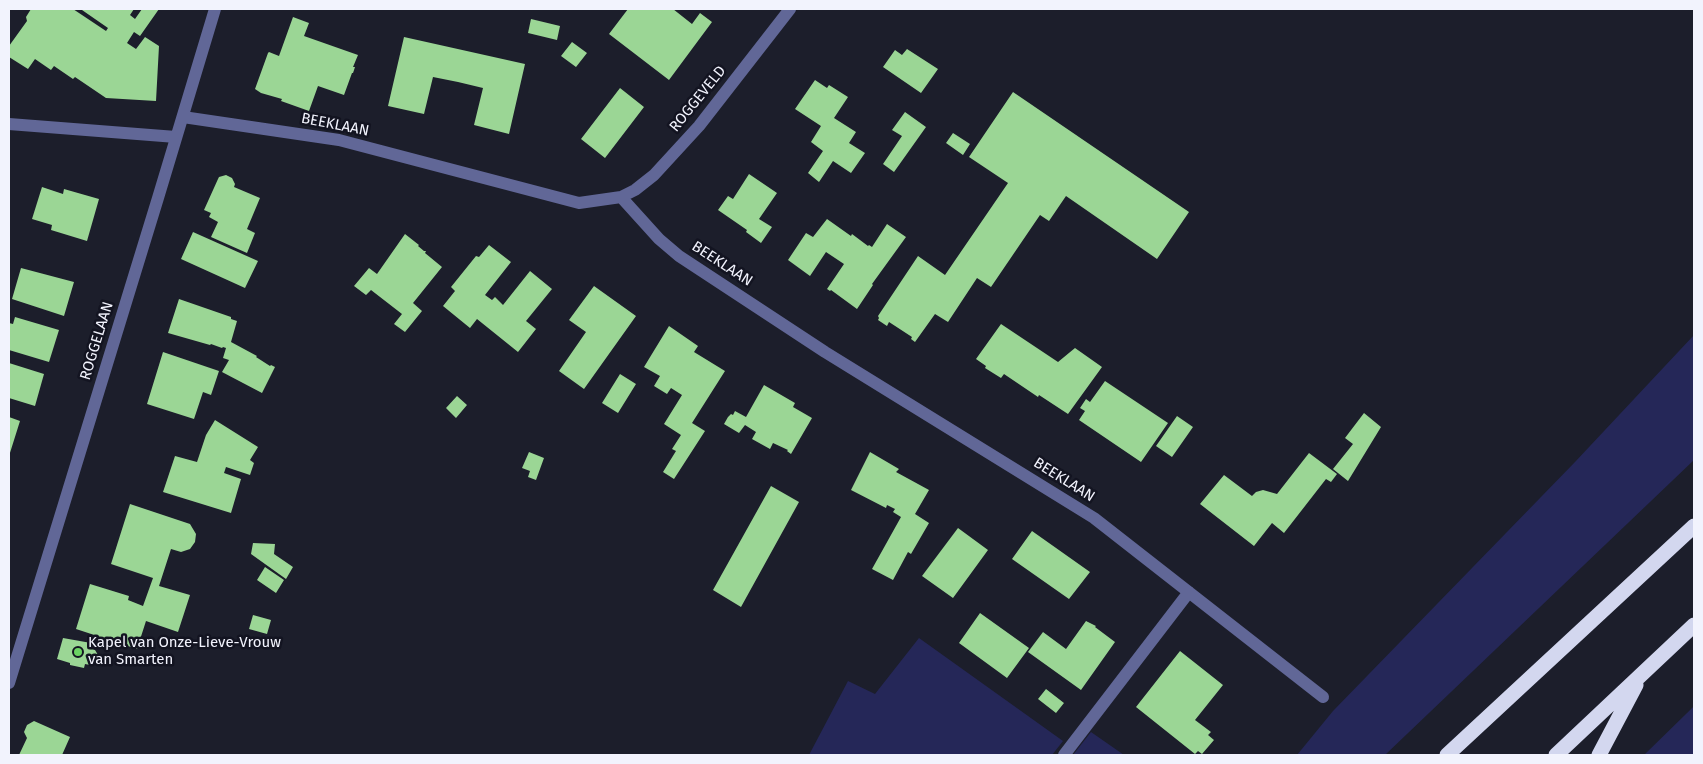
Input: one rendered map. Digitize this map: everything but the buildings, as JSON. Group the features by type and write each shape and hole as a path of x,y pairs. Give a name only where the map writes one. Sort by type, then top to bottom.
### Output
{"highway":[{"path":"1447,755 1694,526"},
{"path":"1556,755 1694,625"},
{"path":"1599,755 1641,674"}],"street":[{"name":"ROGGELAAN","path":"9,683 215,9"},
{"name":"ROGGEVELD","path":"621,197 635,190 654,175 699,126 790,9"},
{"name":"BEEKLAAN","path":"183,117 339,140 579,203 621,197 659,239 679,256 825,352 1094,518 1323,697"},
{"path":"9,124 176,137"},
{"path":"1064,755 1188,592"}],"shaded area":[{"path":"1694,335 1694,460 1385,755 1297,755 1333,711 1575,462"},
{"path":"919,638 1063,741 1052,755 809,755 848,681 875,694"},
{"path":"1694,706 1694,755 1644,755 1687,713"},
{"path":"1091,732 1124,755 1073,755"}],"place":[{"name":"Kapel van Onze-Lieve-Vrouw van Smarten","path":"78,652"}]}
